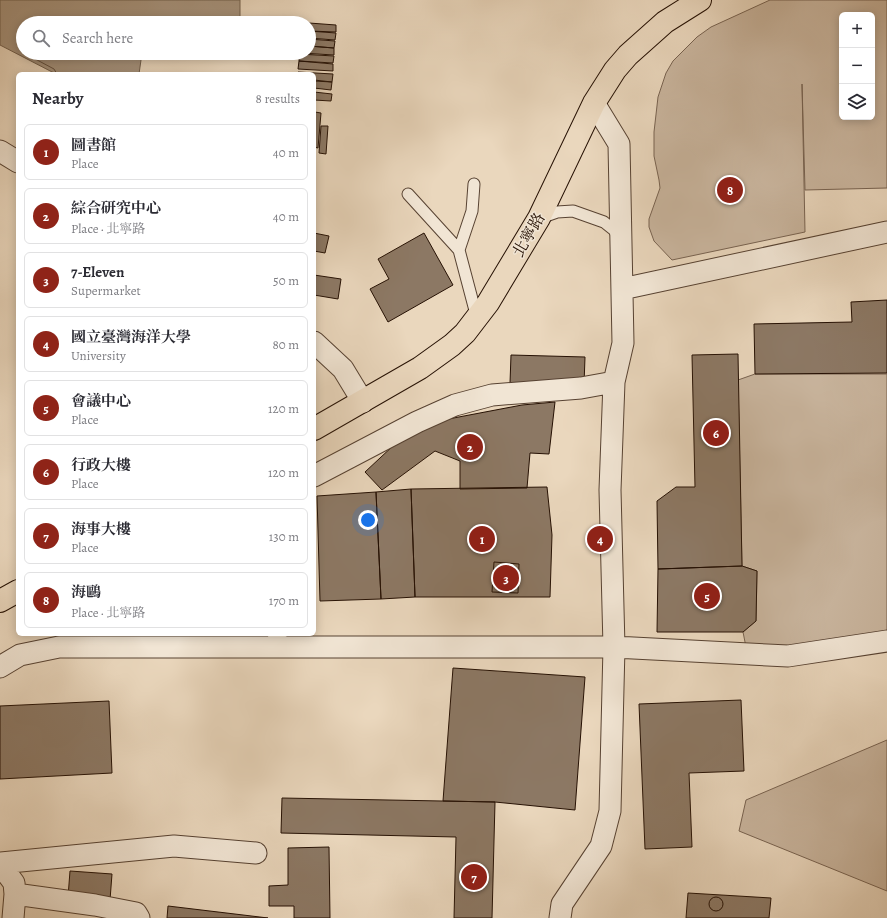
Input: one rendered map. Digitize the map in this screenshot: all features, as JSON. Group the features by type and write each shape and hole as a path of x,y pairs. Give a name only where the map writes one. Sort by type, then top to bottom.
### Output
{"main road":[{"name":"北寧路","path":"316,428 363,402 438,356 452,345 477,318 488,303 539,218 594,103 615,70 628,55 665,22 700,0"},
{"path":"0,601 16,592"}],"street":[{"path":"560,918 562,904 601,846 610,811 614,647 610,490 614,382 623,343 622,242 619,144 594,103"},
{"path":"0,151 16,161"},
{"path":"622,290 887,232"},
{"path":"316,344 342,369 363,402"},
{"path":"316,475 417,422 455,405 492,395 581,388 614,382"},
{"path":"0,667 20,655 59,647 219,640 292,647 614,647 788,656 887,641"},
{"path":"13,918 14,883 0,863 174,846 256,853"},
{"path":"14,894 136,913 139,918"}],"lane":[{"path":"459,250 472,211 474,184"},
{"path":"408,194 459,250 477,318"},
{"path":"539,218 557,212 573,210 604,222 614,230 622,242"},
{"path":"276,636 292,647"}],"shaded area":[{"path":"770,0 887,0 887,188 805,190 802,84 805,232 672,260 654,241 649,227 649,219 660,188 654,156 654,132 658,97 666,73 673,61 697,37 711,27"},
{"path":"755,374 887,374 887,642 747,652 743,632 756,621 757,571 742,566 738,380"},
{"path":"887,740 887,891 739,831 746,800"}],"water":[{"path":"0,0 240,0 240,16 16,16 16,53 0,45"},
{"path":"29,60 141,60 139,72 52,72"}],"building":[{"path":"316,24 336,25 336,32 316,31"},
{"path":"316,32 336,33 335,40 316,39"},
{"path":"316,40 335,41 334,48 316,47"},
{"path":"316,47 334,48 334,55 316,54"},
{"path":"316,55 334,56 333,63 299,61 316,60"},
{"path":"299,61 333,64 333,71 298,69"},
{"path":"316,73 333,74 332,82 316,80"},
{"path":"316,81 332,82 331,90 316,88"},
{"path":"316,92 332,94 331,101 316,100"},
{"path":"316,112 321,113 318,148 316,148"},
{"path":"321,126 328,126 326,154 319,153"},
{"path":"316,233 329,236 325,253 316,251"},
{"path":"424,233 453,285 388,322 370,289 389,279 378,259"},
{"path":"316,275 341,279 338,299 316,295"},
{"path":"887,300 887,373 755,374 754,324 852,322 851,302"},
{"path":"738,354 742,566 658,569 657,501 676,487 695,487 692,355"},
{"path":"511,355 585,357 584,385 510,383"},
{"path":"555,402 549,454 530,453 527,488 460,489 460,461 435,451 382,490 365,472 395,444 443,420 522,405"},
{"path":"547,487 552,535 550,597 415,597 411,489"},
{"path":"411,489 415,597 381,599 376,492"},
{"path":"376,492 381,599 320,601 317,496"},
{"path":"494,562 519,564 518,593 492,592"},
{"path":"742,566 757,571 756,621 743,632 657,632 658,569"},
{"path":"453,668 585,677 575,810 495,802 443,801"},
{"path":"741,700 744,771 689,773 692,847 645,849 639,704"},
{"path":"109,701 112,773 0,779 0,706"},
{"path":"282,798 495,802 492,918 454,918 456,837 281,833"},
{"path":"329,847 330,918 294,918 294,906 269,906 269,886 288,885 288,848"},
{"path":"70,871 112,874 110,900 68,897"},
{"path":"688,893 771,898 769,918 686,918"},
{"path":"716,897 721,899 723,904 721,909 716,911 711,909 709,904 711,899"},
{"path":"168,906 268,918 167,918"}],"place":[{"name":"海鷗","path":"730,190"},
{"name":"行政大樓","path":"716,433"},
{"name":"綜合研究中心","path":"470,447"},
{"name":"圖書館","path":"482,539"},
{"name":"國立臺灣海洋大學","path":"600,539"},
{"name":"7-Eleven","path":"506,578"},
{"name":"會議中心","path":"707,596"},
{"name":"海事大樓","path":"474,877"}]}
